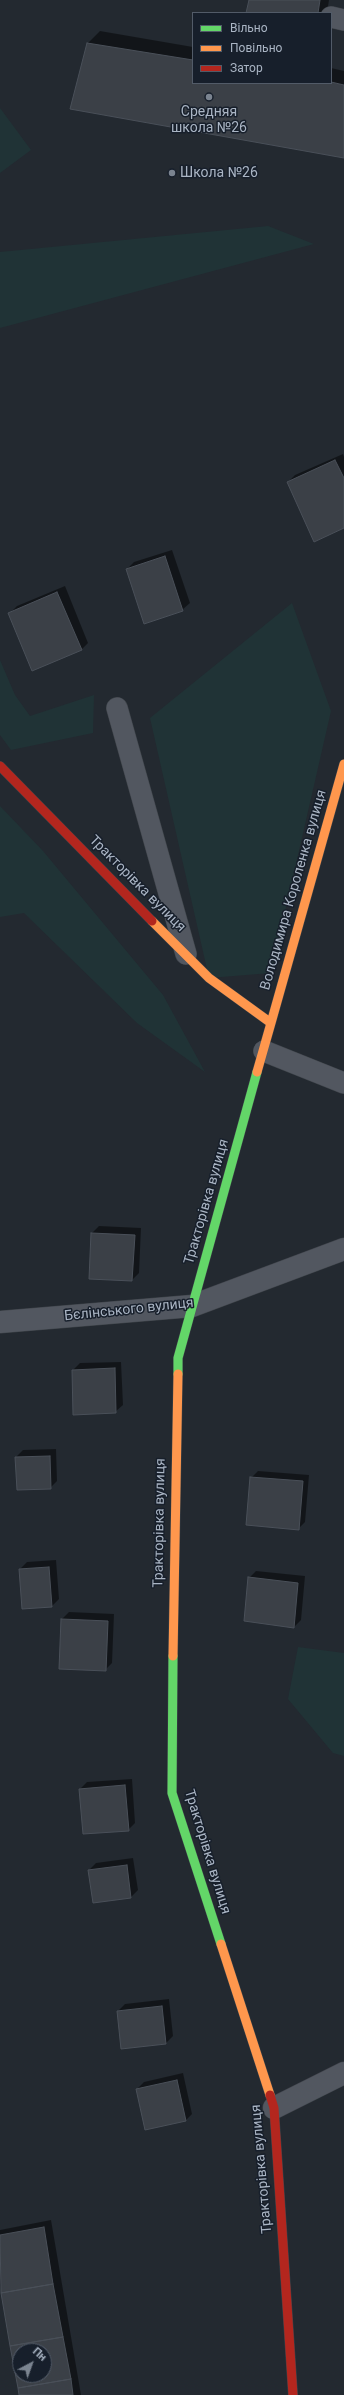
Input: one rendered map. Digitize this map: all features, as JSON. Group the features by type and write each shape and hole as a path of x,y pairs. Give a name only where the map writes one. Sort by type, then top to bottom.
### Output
{"street":[{"name":"Володимира Короленка вулиця","path":"271,1023 344,764"},
{"name":"Тракторівка вулиця","path":"0,766 209,978 271,1023 178,1358 173,1611 172,1793 274,2108 293,2395"},
{"name":"Бєлінського вулиця","path":"0,1322 192,1306 344,1248"},
{"path":"274,2108 344,2073"}],"lane":[{"path":"332,17 344,20"},
{"path":"116,708 186,954"},
{"path":"264,1051 344,1083"}],"green space":[{"path":"0,108 31,150 0,173"},
{"path":"268,226 314,244 0,328 0,252"},
{"path":"292,603 331,711 271,973 209,978 150,718"},
{"path":"0,660 15,695 30,716 94,695 93,733 11,750 0,735"},
{"path":"0,806 43,851 163,995 205,1072 137,1023 24,913 0,917"},
{"path":"298,1647 344,1653 344,1756 333,1753 288,1699"}],"building":[{"path":"249,0 320,0 318,12 246,12"},
{"name":"Средняя школа №26","path":"87,43 192,60 192,84 332,84 332,82 344,85 344,158 70,109"},
{"path":"335,460 344,478 344,528 314,542 287,482"},
{"path":"165,556 183,611 144,624 126,569"},
{"path":"57,592 82,650 32,671 8,613"},
{"path":"91,1233 135,1235 132,1281 89,1279"},
{"path":"115,1368 116,1413 73,1415 72,1370"},
{"path":"50,1456 51,1489 17,1490 15,1457"},
{"path":"250,1477 303,1481 299,1530 246,1525"},
{"path":"49,1567 52,1607 22,1609 19,1569"},
{"path":"248,1577 298,1583 294,1628 244,1621"},
{"path":"61,1619 108,1621 106,1671 59,1669"},
{"path":"125,1785 129,1831 83,1834 79,1789"},
{"path":"127,1865 131,1898 93,1903 88,1870"},
{"path":"162,2006 166,2044 121,2049 117,2011"},
{"path":"177,2080 186,2121 145,2130 136,2089"},
{"path":"44,2227 53,2284 1,2293 0,2235"},
{"path":"53,2284 63,2337 28,2343 12,2343 12,2346 10,2346 1,2293"},
{"path":"63,2337 71,2379 52,2382 52,2343 28,2343"},
{"path":"10,2346 12,2346 12,2356"},
{"path":"71,2379 73,2395 19,2395 18,2388"},
{"path":"17,2383 47,2383 18,2388"}],"traffic: fast":[{"path":"178,1374 178,1358 257,1072"},
{"path":"173,1656 172,1793 221,1944"}],"traffic: slow":[{"path":"271,1023 344,764"},
{"path":"152,921 209,978 271,1023 257,1072"},
{"path":"173,1656 178,1374"},
{"path":"221,1944 270,2095"}],"traffic: jam":[{"path":"0,766 152,921"},
{"path":"270,2095 274,2108 293,2395"}],"place":[{"name":"Средняя школа №26","path":"209,97"},
{"name":"Школа №26","path":"172,173"}]}
